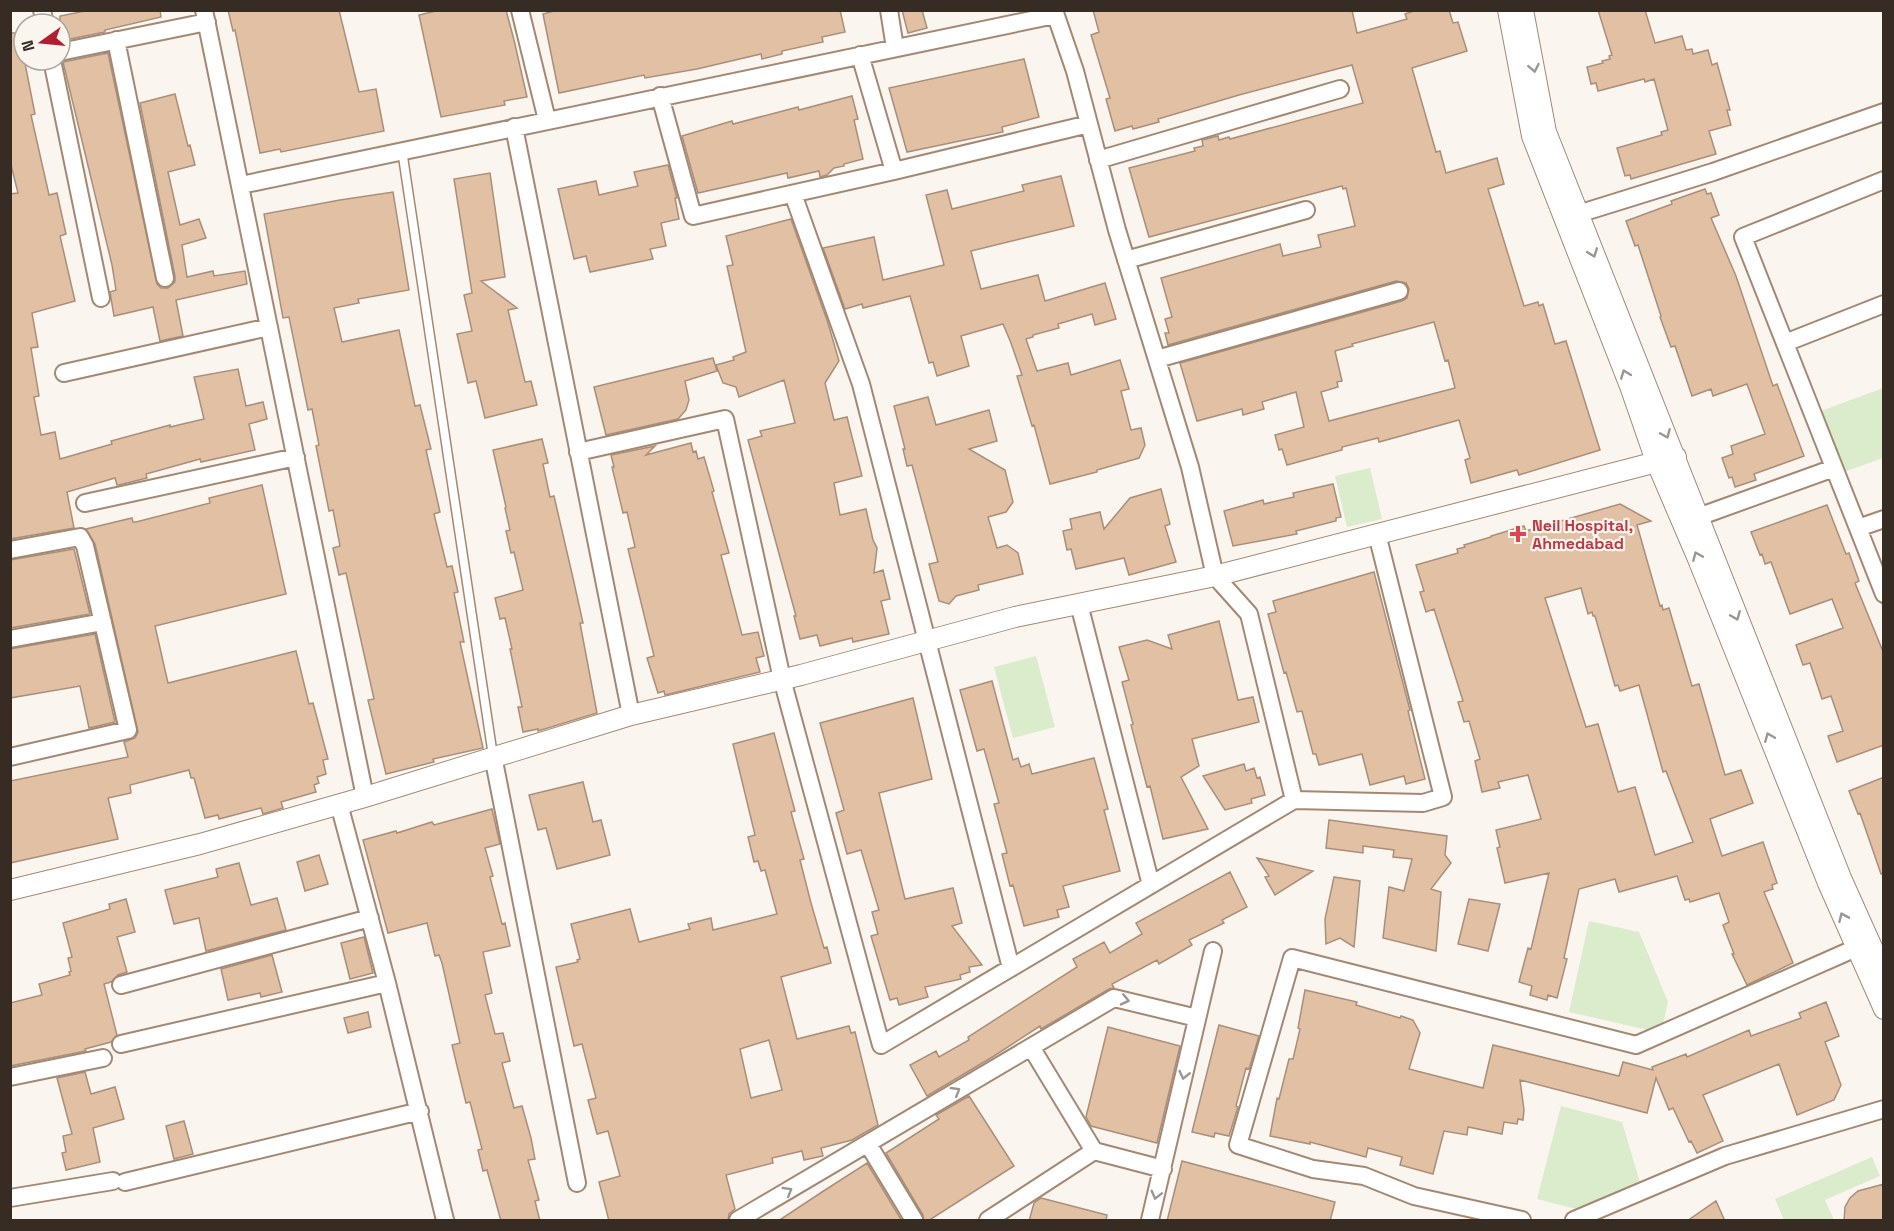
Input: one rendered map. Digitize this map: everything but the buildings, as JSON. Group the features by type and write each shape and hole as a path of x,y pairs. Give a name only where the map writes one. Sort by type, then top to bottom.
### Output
{"street":[{"path":"520,10 547,120"},
{"path":"889,10 896,48"},
{"path":"1508,10 1532,136 1630,386 1656,462 1698,559 1828,883 1884,1009"},
{"path":"1523,10 1546,132 1841,878 1884,974"},
{"path":"241,185 1055,13 1075,71 1126,260 1190,467 1215,576 1249,614 1294,800"},
{"path":"72,49 206,16 365,797"},
{"path":"116,40 165,278"},
{"path":"860,55 894,171"},
{"path":"55,72 102,298"},
{"path":"1098,159 1340,88"},
{"path":"660,96 693,216 1089,124"},
{"path":"1578,214 1713,172 1884,112"},
{"path":"514,127 631,715"},
{"path":"1884,180 1743,237 1884,594"},
{"path":"793,194 861,384 1011,968"},
{"path":"1126,260 1306,210"},
{"path":"1157,359 1399,291"},
{"path":"1785,343 1884,304"},
{"path":"64,373 269,327"},
{"path":"579,452 725,419 782,679 881,1045 1294,800 1423,803 1443,797 1377,534"},
{"path":"85,503 296,457"},
{"path":"10,890 200,844 365,797 631,715 782,679 1015,617 1215,576 1676,457"},
{"path":"1698,518 1834,468"},
{"path":"1858,528 1884,519"},
{"path":"10,550 80,537 85,546 128,730 10,757"},
{"path":"1079,604 1151,885"},
{"path":"10,639 103,622"},
{"path":"493,756 577,1183"},
{"path":"339,804 420,1111 445,1221"},
{"path":"121,985 370,918"},
{"path":"1522,1221 1414,1196 1364,1176 1313,1169 1238,1145 1292,958 1636,1045 1856,948"},
{"path":"1150,1221 1213,951"},
{"path":"121,1044 387,983"},
{"path":"738,1221 760,1215 868,1144 1114,998 1197,1018"},
{"path":"1031,1047 1094,1150 1163,1168"},
{"path":"10,1077 103,1058"},
{"path":"1574,1221 1725,1156 1884,1109"},
{"path":"10,1198 119,1181 420,1111"},
{"path":"868,1144 914,1221"},
{"path":"988,1221 1094,1150"},
{"path":"1009,1221 1014,1204"}],"lane":[{"path":"401,150 493,756"}],"green space":[{"path":"1883,388 1883,458 1844,472 1821,411"},
{"path":"1370,468 1382,519 1347,527 1335,476"},
{"path":"1036,656 1055,727 1013,738 994,667"},
{"path":"1589,921 1639,932 1668,1002 1661,1033 1569,1012"},
{"path":"1561,1106 1622,1122 1641,1186 1576,1209 1537,1199"},
{"path":"1872,1157 1880,1176 1825,1200 1834,1220 1784,1220 1775,1199"}],"place":[{"name":"Neil Hospital, Ahmedabad","path":"1518,534"}]}
